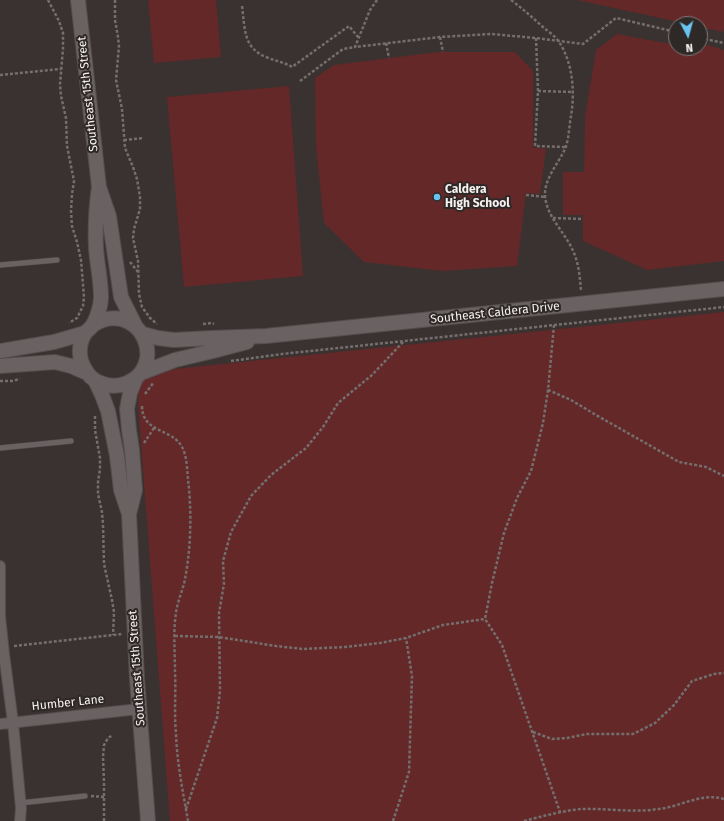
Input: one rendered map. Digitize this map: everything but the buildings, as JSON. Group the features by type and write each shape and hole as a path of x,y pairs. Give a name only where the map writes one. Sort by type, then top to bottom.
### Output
{"main road":[{"name":"Southeast 15th Street","path":"78,0 99,187 109,216 121,297 139,330"},
{"name":"Southeast 15th Street","path":"89,329 98,312 101,298 96,249 95,217 99,187"},
{"name":"Southeast Caldera Drive","path":"139,330 158,338 174,340 266,336 724,289"},
{"path":"0,351 54,342 89,329 103,320 114,318 125,320 139,330 147,343 148,354 146,364 138,375 127,384 116,386 105,385 71,366 55,362 0,366"},
{"path":"89,329 81,343 80,353 82,364 91,377"},
{"name":"Southeast Caldera Drive","path":"138,375 175,360 266,336"},
{"name":"Southeast 15th Street","path":"138,375 130,393 127,409 132,450 134,490 129,514 139,709 148,821"},
{"name":"Southeast 15th Street","path":"91,377 102,395 108,411 117,456 121,490 129,514"}],"street":[{"path":"0,568 0,616 13,722 20,803 20,821"},
{"name":"Humber Lane","path":"0,724 139,709"}],"lane":[{"path":"0,265 57,260"},
{"path":"0,448 71,441"},
{"path":"20,803 85,796"}],"path":[{"path":"48,0 59,21 63,33 60,84 66,118 67,146 74,180 71,211 72,226 78,242 84,298 83,306 77,318 65,326"},
{"path":"115,0 115,20 119,46 116,80 122,109 125,148 133,167 139,190 140,209 133,238 138,261 139,294 142,307 150,318 159,325"},
{"path":"354,47 370,10 377,0"},
{"path":"512,0 558,41 566,54 570,65 573,107 565,147 548,181 545,197 548,210 574,253 579,269 581,294"},
{"path":"242,6 247,40 251,48 257,53 292,67 350,26 358,37"},
{"path":"300,81 344,49 354,47 440,37 491,34 583,44 616,18 668,30"},
{"path":"440,37 443,52"},
{"path":"536,38 538,91 535,146 565,147"},
{"path":"708,40 724,44"},
{"path":"386,43 389,58"},
{"path":"0,75 61,68"},
{"path":"538,91 573,92"},
{"path":"124,140 144,138"},
{"path":"526,196 545,197"},
{"path":"553,218 584,219"},
{"path":"225,362 282,354 724,307"},
{"path":"199,324 212,323"},
{"path":"554,325 548,390 543,423 531,471 517,498 504,534 485,619 502,645 560,812"},
{"path":"186,810 217,718 220,690 219,613 224,584 223,561 231,532 251,496 271,475 306,448 323,427 338,403 372,375 405,341"},
{"path":"0,381 12,381 22,378"},
{"path":"160,378 154,382 145,394 142,408 145,419 154,428 176,439 182,446 185,454 191,504 188,553 184,584 176,614 175,636 176,734 179,767 188,821"},
{"path":"548,390 571,400 596,416 678,462 706,467 724,476"},
{"path":"94,413 95,430 100,458 98,494 102,512 104,564 114,612 113,635"},
{"path":"175,636 219,637 276,646 303,648 345,647 406,638 443,625 485,619"},
{"path":"3,647 135,633"},
{"path":"394,821 409,772 412,676 406,638"},
{"path":"533,732 552,739 587,734 633,734 655,723 674,705 692,681 714,674 724,673"},
{"path":"104,821 104,745 108,738 114,735"},
{"path":"524,821 560,812 595,809 643,811 660,809 692,799 706,797 724,799"}],"shaded area":[{"path":"148,0 216,0 221,57 154,63"},
{"path":"577,0 724,0 723,32 708,29 708,16 668,16 668,20"},
{"path":"617,34 668,44 668,56 708,56 708,45 724,50 724,261 647,270 583,241 583,215 563,215 563,172 584,172 585,117 596,50"},
{"path":"438,52 515,52 533,71 533,147 546,149 540,194 526,193 517,266 443,271 364,262 324,223 316,147 315,78 334,65"},
{"path":"289,86 303,276 184,287 167,97"},
{"path":"724,312 724,821 170,821 138,405 139,387 145,372"}],"place":[{"name":"Caldera High School","path":"437,197"}]}
